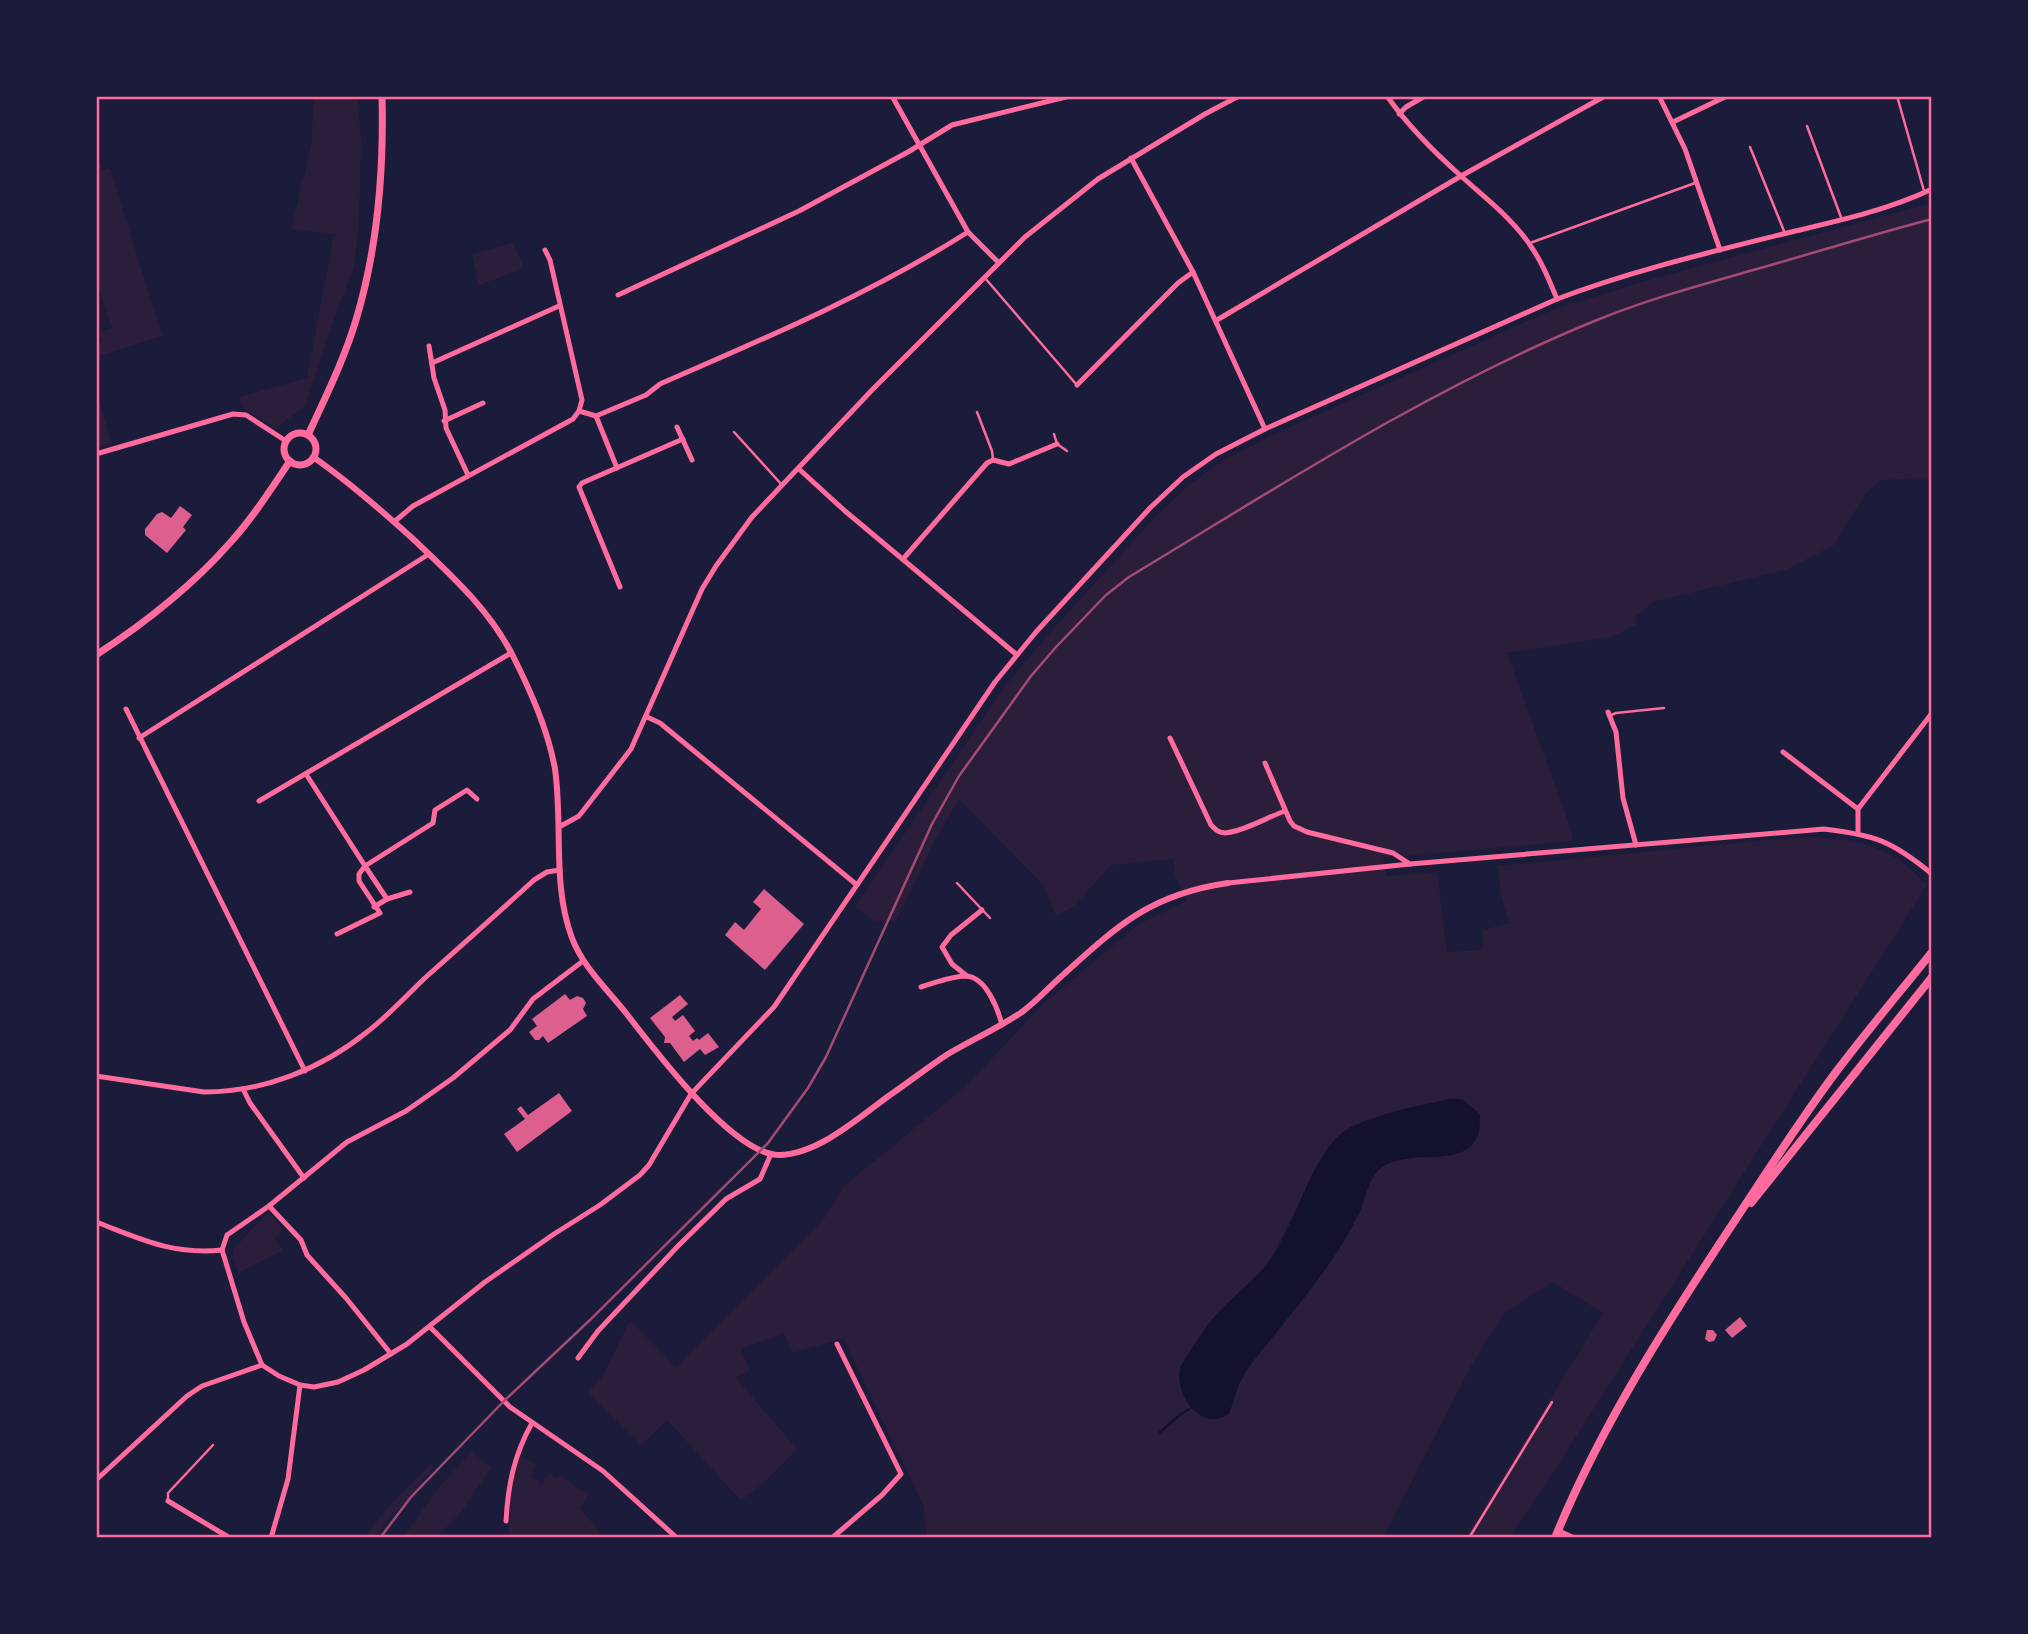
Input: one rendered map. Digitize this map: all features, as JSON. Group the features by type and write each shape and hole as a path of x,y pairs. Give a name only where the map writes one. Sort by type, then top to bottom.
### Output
{"main road":[{"path":"307,435 334,378 355,322 369,267 377,229 381,186 382,96"},
{"path":"296,433 307,435 314,442 313,457 300,464 290,461 284,449 286,441 296,433"},
{"path":"96,655 160,611 198,576 244,526 290,461"},
{"path":"1556,1534 1589,1463 1630,1386 1689,1289 1835,1073 1932,952"},
{"path":"1733,1223 1932,977"}],"street":[{"path":"892,96 968,232 999,263"},
{"path":"618,295 799,211 952,125 1070,96"},
{"path":"559,827 572,822 586,808 631,749 702,589 746,525 782,485 873,389 1025,237 1098,179 1239,96"},
{"path":"1387,96 1399,114 1507,218 1529,243 1545,269 1557,299"},
{"path":"1399,114 1425,96"},
{"path":"1659,96 1698,182 1720,250"},
{"path":"1673,122 1727,96"},
{"path":"1217,320 1600,97"},
{"path":"1131,158 1217,320 1265,429"},
{"path":"583,961 533,999 510,1030 453,1078 406,1111 347,1142 269,1206 227,1235 222,1250 244,1322 262,1365 300,1385 314,1387 338,1382 391,1354 485,1282 640,1175 649,1165 691,1094 774,1007 995,682 1158,500 1183,477 1216,454 1265,429 1557,299 1637,272 1892,205 1932,189"},
{"path":"579,411 596,416 646,395 660,384 843,303 890,279 968,232"},
{"path":"394,522 413,506 573,419 579,411 582,400 550,260 545,250"},
{"path":"1077,385 1178,283 1193,272"},
{"path":"432,363 559,306"},
{"path":"429,346 445,410 444,421 468,475"},
{"path":"444,421 483,403"},
{"path":"96,454 233,414 246,415 286,441"},
{"path":"596,416 617,468"},
{"path":"677,427 692,460"},
{"path":"621,587 579,487 682,439"},
{"path":"903,559 987,463 993,460 1009,464 1058,444"},
{"path":"313,457 429,554 478,604 511,653 535,704 549,744 555,770 565,915 583,961 691,1094 743,1141 771,1154 793,1153 816,1144 847,1126 944,1057 1025,1009 1130,917 1173,895 1200,887 1410,864 1824,829 1858,833 1884,841 1904,852 1932,874"},
{"path":"799,469 1017,655"},
{"path":"139,738 429,554"},
{"path":"259,801 511,653"},
{"path":"126,709 305,1071"},
{"path":"1858,833 1858,809 1932,713"},
{"path":"1609,714 1616,732 1623,797 1636,845"},
{"path":"647,717 660,723 857,884"},
{"path":"1170,738 1216,831 1224,833 1285,811"},
{"path":"1783,752 1858,809"},
{"path":"1265,763 1294,826 1307,832 1393,853 1410,864"},
{"path":"306,774 387,899"},
{"path":"337,934 380,913 359,881 359,874 365,866 433,823 435,810 467,790 477,799"},
{"path":"96,1076 204,1093 243,1089 305,1071 337,1055 369,1031 534,880 547,872 560,870"},
{"path":"374,907 387,899 410,892"},
{"path":"982,910 951,935 942,947 952,964 975,980 992,998 1002,1025"},
{"path":"921,987 967,976"},
{"path":"243,1089 250,1103 304,1178"},
{"path":"578,1358 598,1331 679,1245 726,1199 760,1179 771,1154"},
{"path":"269,1206 301,1240 307,1255 391,1354"},
{"path":"96,1222 164,1247 202,1252 222,1250"},
{"path":"429,1327 500,1398 623,1487 677,1538"},
{"path":"832,1538 901,1475 837,1343"},
{"path":"96,1480 187,1396 202,1386 262,1365"},
{"path":"271,1538 288,1479 300,1385"},
{"path":"506,1521 511,1472 517,1452 532,1423"},
{"path":"168,1501 230,1538"},
{"path":"1556,1534 1573,1538"}],"lane":[{"path":"1897,96 1925,192"},
{"path":"1807,125 1842,219"},
{"path":"1750,147 1785,233"},
{"path":"1529,243 1698,182"},
{"path":"985,278 1077,385"},
{"path":"977,412 993,460"},
{"path":"734,432 782,485"},
{"path":"1054,433 1058,444 1067,451"},
{"path":"1609,714 1664,708"},
{"path":"957,883 990,918"},
{"path":"1469,1538 1552,1402"},
{"path":"168,1501 169,1493 213,1445"}],"shaded area":[{"path":"313,96 357,96 361,139 359,224 354,267 305,407 275,428 243,409 239,397 307,378 334,234 291,230 312,142"},
{"path":"96,153 102,170 110,168 162,336 96,357 96,344 102,342 99,332 112,328 96,279"},
{"path":"1932,203 1932,478 1881,480 1866,493 1834,545 1788,569 1653,602 1634,618 1636,625 1612,637 1507,653 1573,841 1383,858 1386,876 1437,872 1447,952 1482,950 1483,930 1509,923 1497,866 1789,838 1819,838 1876,848 1909,867 1927,885 1509,1538 1465,1538 1603,1313 1553,1282 1504,1313 1470,1368 1383,1538 927,1538 924,1507 843,1338 792,1353 784,1333 741,1349 750,1371 736,1378 797,1449 741,1501 667,1420 642,1445 587,1392 602,1377 630,1320 676,1367 823,1220 844,1186 967,1085 1044,1003 1139,924 1186,901 1175,875 1173,859 1111,865 1074,906 1056,916 1044,886 959,799 933,844 896,922 874,921 855,907 1002,690 1046,637 1154,518 1189,485 1222,461 1268,437 1552,310 1645,281","holes":["1449,1099 1480,1114 1478,1134 1470,1146 1459,1153 1395,1161 1377,1172 1370,1182 1360,1211 1336,1253 1248,1368 1239,1383 1229,1414 1179,1373 1211,1320 1268,1263 1322,1157 1347,1130 1395,1112"]},
{"path":"513,243 523,265 518,271 479,285 472,254"},
{"path":"96,391 112,444 96,449"},
{"path":"1449,1099 1462,1099 1480,1114 1478,1134 1470,1146 1459,1153 1395,1161 1381,1168 1370,1182 1360,1211 1336,1253 1248,1368 1239,1384 1229,1414 1215,1419 1197,1413 1182,1391 1179,1374 1181,1366 1217,1313 1268,1263 1287,1231 1314,1172 1334,1140 1346,1130 1370,1119"},
{"path":"269,1212 283,1229 275,1238 283,1250 238,1273 233,1249"},
{"path":"472,1452 491,1468 461,1512 436,1538 403,1538 439,1487"},
{"path":"520,1456 536,1465 531,1477 542,1483 549,1473 555,1478 561,1475 588,1495 580,1508 605,1538 508,1538 511,1483"},
{"path":"431,1464 434,1467 374,1538 363,1538 390,1505"}],"building":[{"path":"180,506 192,515 183,527 186,530 167,553 145,535 145,529 157,514 162,512 171,518"},
{"path":"764,889 804,924 765,970 725,935 735,922 744,930 761,909 753,902"},
{"path":"565,994 570,1000 577,996 583,998 586,1003 583,1009 587,1016 548,1043 543,1036 535,1040 529,1032 537,1026 532,1019"},
{"path":"680,995 688,1004 672,1017 675,1021 683,1015 695,1031 689,1036 693,1041 708,1033 719,1047 705,1055 700,1049 684,1062 670,1043 664,1043 665,1037 650,1018"},
{"path":"559,1093 572,1111 517,1152 504,1134 525,1119 517,1109 521,1106 528,1115"},
{"path":"1740,1317 1747,1326 1732,1338 1725,1330"},
{"path":"1707,1330 1713,1330 1717,1335 1714,1341 1705,1339"}],"waterway":[{"path":"1160,1432 1191,1408"},
{"path":"1922,1538 1932,1533"}],"railway":[{"path":"380,1538 411,1497 504,1401 591,1319 768,1143 808,1088 826,1057 932,824 959,776 1031,676 1106,595 1129,577 1358,439 1476,375 1536,347 1617,312 1659,298 1932,219"}]}
